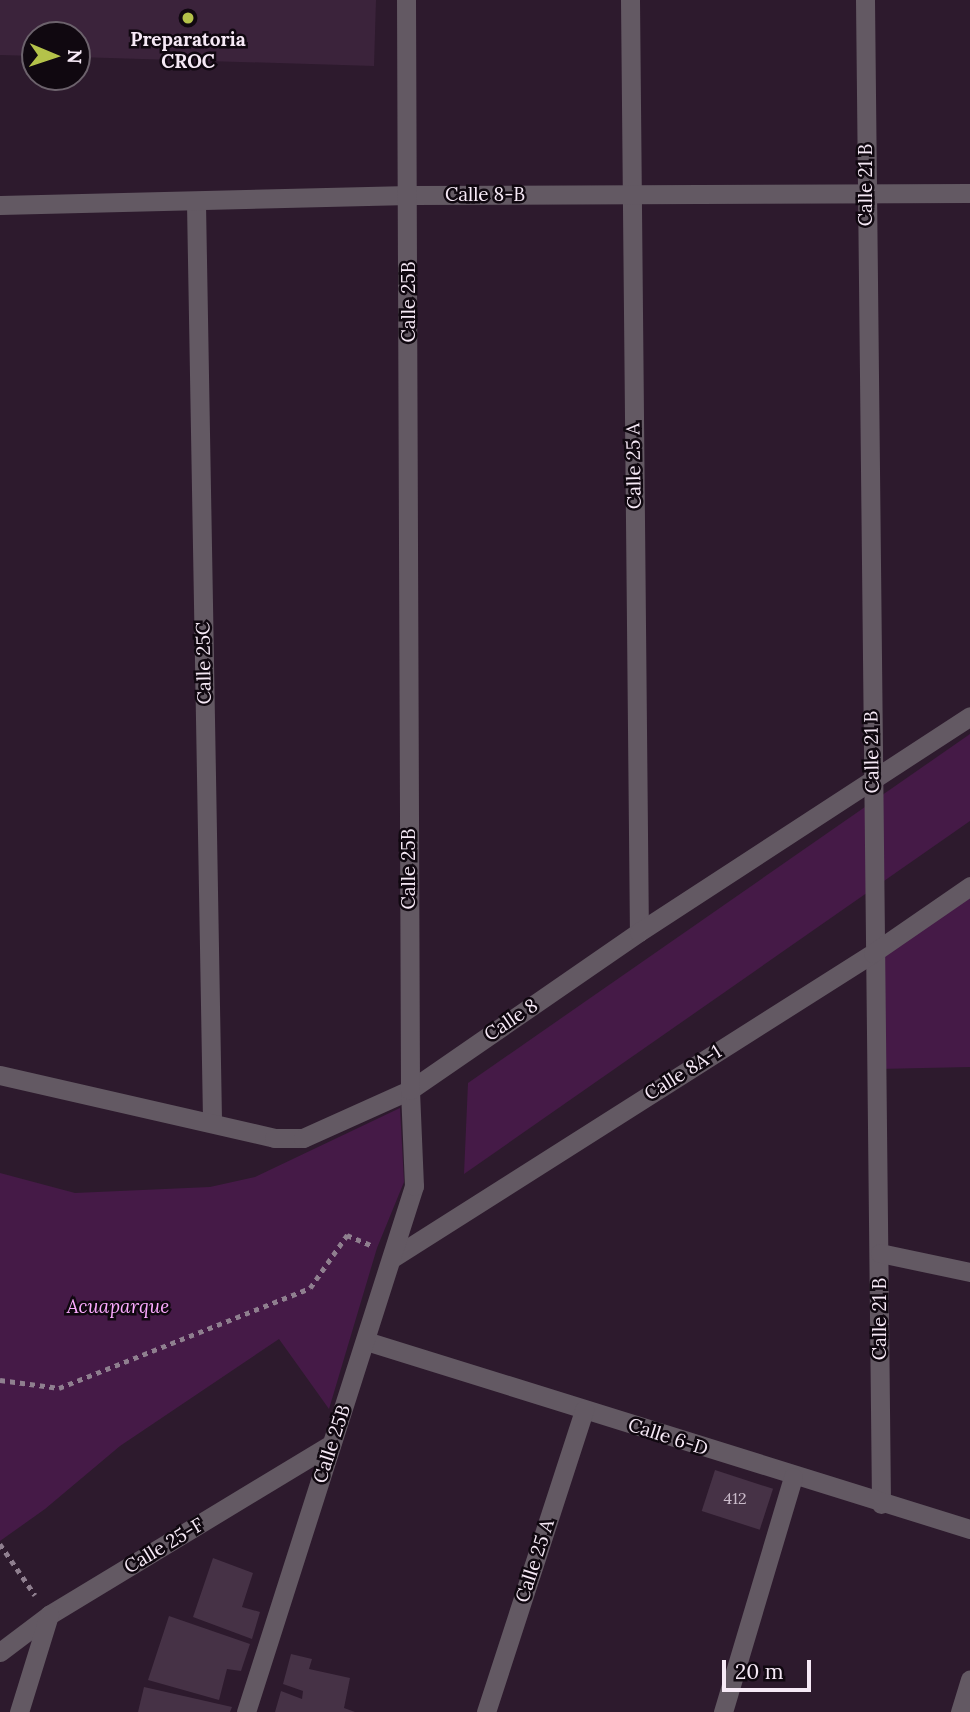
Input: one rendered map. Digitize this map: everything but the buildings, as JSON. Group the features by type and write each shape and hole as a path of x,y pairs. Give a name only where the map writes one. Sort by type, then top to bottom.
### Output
{"street":[{"name":"Calle 25B","path":"246,1712 394,1257 414,1185 410,1090 407,0"},
{"name":"Calle 25 A","path":"630,0 639,932"},
{"name":"Calle 21 B","path":"865,0 873,953 880,1253 881,1504"},
{"name":"Calle 8-B","path":"0,205 197,203 409,195 970,192"},
{"name":"Calle 25C","path":"197,203 212,1122"},
{"name":"Calle 8","path":"0,1075 274,1138 303,1138 410,1090 639,932 872,777 970,716"},
{"name":"Calle 8A-1","path":"394,1257 873,953 970,886"},
{"path":"880,1253 970,1272"},
{"name":"Calle 6-D","path":"366,1341 793,1477 970,1529"},
{"name":"Calle 25 A","path":"486,1712 584,1410"},
{"name":"Calle 25-F","path":"0,1651 50,1615 331,1444"},
{"path":"723,1712 793,1477"},
{"path":"19,1712 50,1615"},
{"path":"960,1712 970,1679"}],"path":[{"path":"0,1380 59,1388 310,1288 347,1235 394,1257"},
{"path":"0,1544 50,1615"}],"shaded area":[{"name":"Preparatoria CROC","path":"0,0 376,0 374,66 91,57 91,21 21,21 21,56 0,55"}],"green space":[{"path":"970,734 970,821 464,1174 468,1083"},
{"path":"970,895 970,1067 878,1069 876,958"},
{"name":"Acuaparque","path":"400,1108 404,1182 377,1248 329,1409 279,1339 120,1446 45,1509 0,1541 0,1173 75,1193 210,1187 255,1177"}],"place":[{"name":"Preparatoria CROC","path":"188,18"}]}
